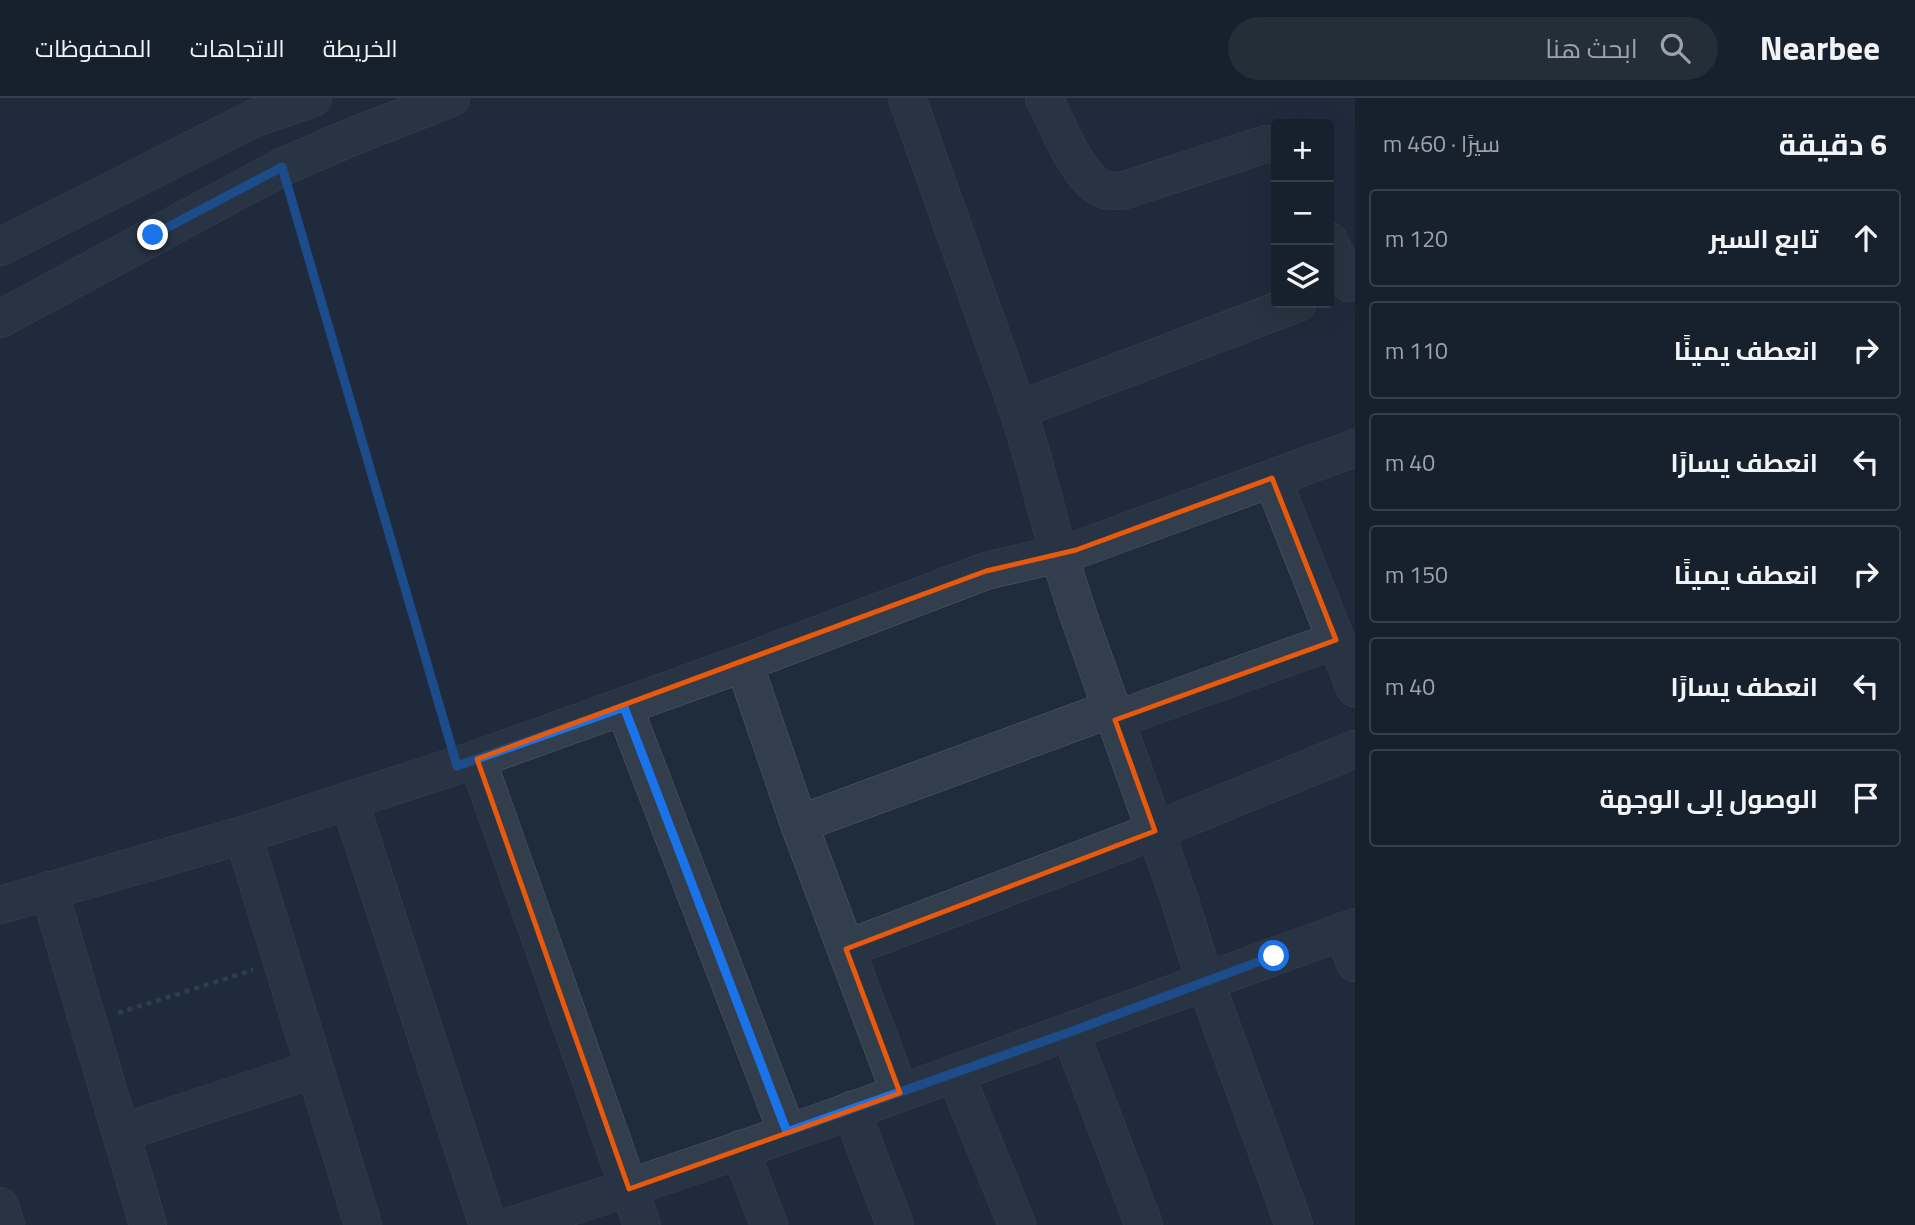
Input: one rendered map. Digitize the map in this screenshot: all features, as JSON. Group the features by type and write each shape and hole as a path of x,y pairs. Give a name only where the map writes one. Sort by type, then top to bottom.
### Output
{"street":[{"path":"0,247 251,108 313,98"},
{"path":"0,319 282,167 451,98"},
{"path":"907,98 1018,410 1059,555 1113,715 1179,898 1205,981 1294,1225"},
{"path":"1044,98 1081,172 1093,184 1107,190 1122,191 1266,144 1271,145"},
{"path":"251,108 282,167"},
{"path":"1330,245 1344,285"},
{"path":"1018,410 1285,308"},
{"path":"0,905 243,835 467,763 744,663 986,571 1059,555 1093,544 1355,448"},
{"path":"1272,478 1355,688"},
{"path":"799,824 1336,640"},
{"path":"744,663 799,824 900,1093"},
{"path":"624,707 787,1132"},
{"path":"845,949 1155,831 1355,749"},
{"path":"467,763 642,1225"},
{"path":"349,800 488,1225"},
{"path":"243,835 363,1225"},
{"path":"49,890 148,1225"},
{"path":"513,1225 629,1189 1070,1032 1205,981 1351,941"},
{"path":"1070,1032 1144,1225"},
{"path":"121,1133 314,1069"},
{"path":"955,1073 1017,1225"},
{"path":"851,1110 895,1225"},
{"path":"740,1149 769,1225"},
{"path":"0,1206 6,1225"}],"path":[{"path":"282,167 467,763"},
{"path":"88,1023 280,961"}],"highlighted area":[{"path":"1272,478 1336,640 1115,720 1155,831 846,949 900,1093 629,1189 477,759 986,571 1076,550"}],"route":[{"path":"153,235 282,167 457,766 624,707 787,1132 1070,1032 1274,956"}]}
